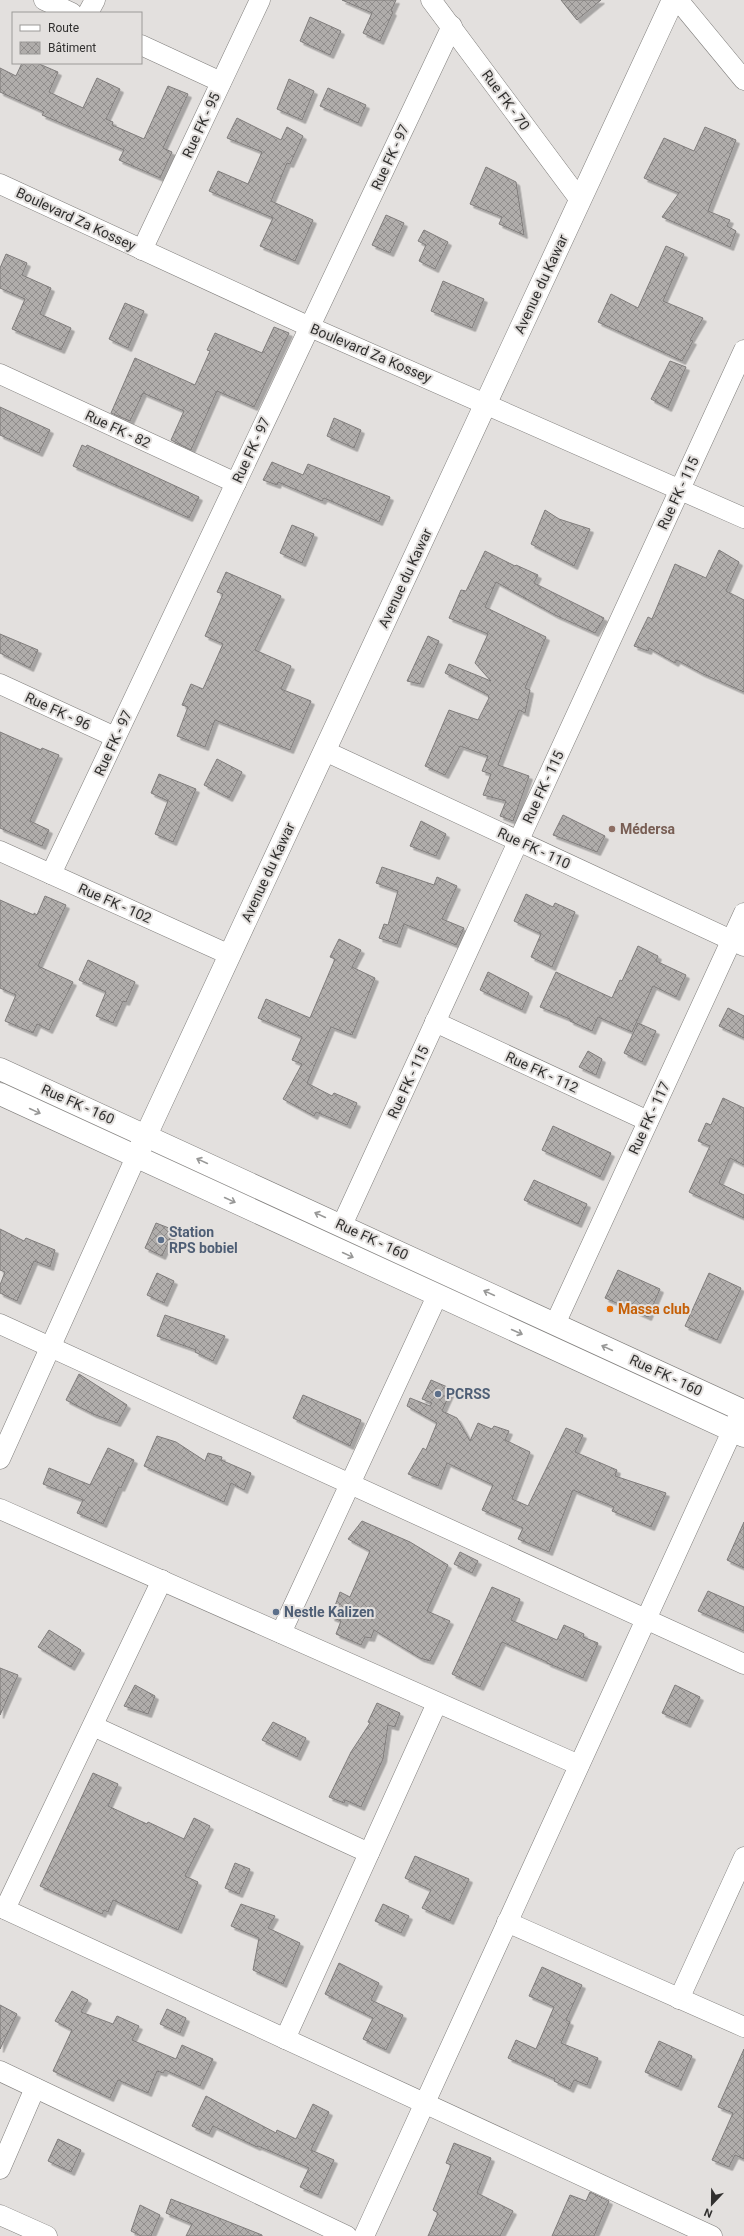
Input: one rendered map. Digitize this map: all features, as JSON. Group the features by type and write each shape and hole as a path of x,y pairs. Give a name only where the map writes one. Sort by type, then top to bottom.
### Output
{"main road":[{"name":"Avenue du Kawar","path":"136,1157 673,0"},
{"name":"Rue FK - 160","path":"0,1069 743,1409"},
{"name":"Rue FK - 160","path":"0,1094 738,1433"}],"street":[{"path":"44,0 70,12"},
{"path":"89,12 95,0"},
{"name":"Rue FK - 95","path":"142,250 260,0"},
{"name":"Rue FK - 70","path":"430,0 452,26 580,200"},
{"path":"678,0 744,80"},
{"name":"Rue FK - 97","path":"50,874 452,26"},
{"path":"142,45 221,82"},
{"name":"Boulevard Za Kossey","path":"0,184 310,327 680,488 744,518"},
{"name":"Rue FK - 115","path":"342,1225 744,350"},
{"name":"Rue FK - 82","path":"0,374 236,483"},
{"name":"Rue FK - 96","path":"0,684 115,737"},
{"name":"Rue FK - 110","path":"325,751 738,943"},
{"name":"Rue FK - 102","path":"0,851 230,955"},
{"name":"Rue FK - 117","path":"555,1324 648,1121 738,943 744,913"},
{"name":"Rue FK - 112","path":"435,1022 648,1121"},
{"path":"0,1459 136,1157"},
{"path":"281,1633 437,1296"},
{"path":"0,1324 744,1664"},
{"path":"364,2236 646,1619 738,1433 743,1409"},
{"path":"0,1509 579,1765"},
{"path":"162,1580 93,1726 3,1908 712,2236"},
{"path":"285,2039 437,1703"},
{"path":"93,1726 369,1853"},
{"path":"679,1999 744,1858"},
{"path":"507,1922 744,2027"},
{"path":"0,2071 347,2236"},
{"path":"0,2169 36,2088"},
{"path":"0,2215 47,2236"}],"building":[{"path":"342,0 396,0 391,11 393,12 380,41 363,33 372,13"},
{"path":"561,0 601,0 577,20"},
{"path":"310,17 341,31 330,55 300,41"},
{"path":"22,64 39,64 58,72 49,92 83,108 97,78 120,89 106,119 113,122 112,125 144,139 168,86 188,94 163,148 172,152 160,178 119,160 124,150 42,115 44,112 0,92 0,68 16,76"},
{"path":"289,79 314,91 302,120 277,109"},
{"path":"328,88 366,105 358,123 320,106"},
{"path":"237,118 281,140 287,127 303,136 290,164 287,163 271,201 313,220 295,261 260,246 273,218 209,191 218,171 248,184 262,152 227,138"},
{"path":"705,127 736,140 708,211 730,220 727,226 736,231 730,247 662,217 679,193 644,178 664,138 694,151"},
{"path":"486,167 516,182 524,235 499,224 502,217 470,204"},
{"path":"386,215 404,223 390,253 372,245"},
{"path":"424,230 448,242 435,269 419,261 426,245 418,241"},
{"path":"666,246 684,254 663,301 703,318 690,340 693,341 682,361 598,322 611,294 638,308"},
{"path":"6,254 27,263 22,275 51,288 40,314 71,328 61,350 12,329 25,299 0,288 0,268"},
{"path":"443,281 484,299 472,328 431,311"},
{"path":"125,303 144,311 128,348 109,339"},
{"path":"274,327 289,333 254,407 217,391 191,450 171,440 184,411 143,393 130,421 111,413 135,358 195,385 210,351 207,350 215,333 262,353"},
{"path":"670,361 686,367 668,408 651,399"},
{"path":"0,407 50,430 39,453 0,435"},
{"path":"334,418 361,430 354,448 327,436"},
{"path":"82,445 86,447 87,445 199,497 189,518 73,466"},
{"path":"272,462 303,475 308,464 390,497 379,522 324,498 322,501 278,482 277,485 263,480"},
{"path":"545,510 559,519 590,529 574,566 531,544"},
{"path":"292,525 314,534 302,563 280,553"},
{"path":"719,550 739,562 726,591 744,600 744,692 701,673 677,660 675,663 649,648 648,651 634,646 648,617 652,619 675,564 706,578"},
{"path":"485,551 515,566 516,565 538,575 534,583 604,618 595,633 555,615 496,582 485,607 546,637 525,688 530,690 525,713 519,710 498,765 529,776 513,821 500,816 506,801 483,795 491,774 482,771 488,756 460,746 445,775 425,766 449,710 478,720 489,698 488,695 445,673 449,664 491,681 475,663 488,634 449,618 461,590 466,591"},
{"path":"226,572 281,596 255,650 291,666 281,689 311,701 290,750 215,720 205,747 177,736 188,707 182,705 191,684 203,689 223,644 205,636 223,594 217,592"},
{"path":"0,634 38,650 30,668 0,653"},
{"path":"428,636 439,641 420,684 407,681"},
{"path":"0,732 41,750 42,748 59,755 30,821 49,830 42,846 0,828"},
{"path":"217,759 242,772 229,798 204,785"},
{"path":"159,774 196,789 173,842 155,834 168,801 151,793"},
{"path":"563,815 605,836 597,852 553,835"},
{"path":"421,821 446,834 436,856 410,846"},
{"path":"382,867 434,885 437,877 457,886 442,919 464,928 456,945 404,924 397,944 379,938 384,924 388,925 398,891 376,883"},
{"path":"526,894 553,907 555,903 575,912 552,967 531,957 541,934 514,921"},
{"path":"45,896 66,905 38,966 73,982 49,1030 37,1024 33,1033 5,1021 16,995 0,988 0,900 37,915"},
{"path":"339,939 361,950 352,967 375,978 352,1035 331,1027 307,1083 332,1096 334,1093 357,1103 347,1125 316,1112 314,1116 283,1099 302,1064 292,1060 302,1037 258,1018 266,999 310,1018 335,959 330,957"},
{"path":"638,946 658,956 656,961 686,975 676,997 653,986 632,1032 598,1017 592,1031 570,1021 570,1019 540,1007 556,972 612,998 620,980 622,981"},
{"path":"88,960 135,982 126,1002 123,1001 113,1023 96,1016 106,992 79,980"},
{"path":"488,972 529,993 522,1010 480,990"},
{"path":"728,1008 744,1016 744,1038 719,1026"},
{"path":"638,1023 656,1031 642,1062 624,1053"},
{"path":"588,1051 602,1059 596,1075 579,1067"},
{"path":"723,1098 744,1108 744,1165 730,1158 719,1183 744,1195 744,1218 689,1192 710,1146 698,1141 706,1123 711,1125"},
{"path":"553,1126 611,1153 600,1177 542,1150"},
{"path":"534,1180 587,1204 578,1224 524,1200"},
{"path":"156,1223 174,1230 162,1256 145,1248"},
{"path":"0,1229 24,1241 26,1238 55,1250 50,1267 34,1261 17,1301 0,1293 0,1285 5,1272 0,1270"},
{"path":"618,1270 660,1289 648,1317 605,1298"},
{"path":"157,1273 174,1281 164,1303 147,1295"},
{"path":"709,1273 741,1288 717,1340 685,1326"},
{"path":"165,1315 225,1336 213,1361 195,1352 196,1350 157,1336"},
{"path":"79,1374 127,1405 117,1423 93,1414 66,1400"},
{"path":"431,1380 452,1389 442,1411 457,1418 470,1441 478,1423 492,1429 494,1426 509,1431 505,1440 530,1452 512,1499 528,1506 566,1428 583,1435 575,1452 617,1470 615,1476 666,1493 651,1527 612,1511 614,1507 573,1490 549,1552 518,1539 523,1528 482,1510 493,1485 447,1463 438,1486 408,1474 423,1448 426,1450 437,1423 407,1406 410,1398 430,1406 432,1403 422,1399"},
{"path":"303,1395 361,1420 350,1446 293,1418"},
{"path":"157,1436 176,1442 205,1461 208,1453 222,1457 221,1460 251,1473 244,1490 231,1483 224,1502 144,1466"},
{"path":"108,1448 134,1460 121,1488 119,1487 103,1524 77,1513 83,1500 43,1484 49,1468 90,1485"},
{"path":"362,1521 410,1542 448,1565 427,1611 450,1621 430,1661 420,1658 374,1630 371,1638 365,1637 361,1645 336,1634 341,1621 331,1617 340,1592 350,1597 370,1551 348,1539"},
{"path":"744,1522 744,1568 727,1560"},
{"path":"460,1552 478,1561 472,1573 454,1564"},
{"path":"492,1587 520,1599 511,1620 557,1640 564,1625 584,1634 583,1637 598,1643 583,1678 502,1642 480,1687 452,1674"},
{"path":"708,1591 744,1607 744,1631 698,1611"},
{"path":"49,1630 81,1650 71,1667 38,1647"},
{"path":"0,1668 18,1675 0,1715"},
{"path":"135,1685 155,1696 148,1714 124,1706"},
{"path":"675,1685 700,1697 687,1724 662,1713"},
{"path":"377,1703 400,1713 395,1727 388,1725 383,1759 361,1807 345,1800 344,1803 329,1797 351,1752 370,1723 368,1722"},
{"path":"273,1722 306,1738 297,1757 262,1740"},
{"path":"93,1773 118,1784 108,1806 147,1824 148,1822 184,1839 194,1818 210,1826 185,1876 198,1882 178,1930 113,1900 108,1912 104,1910 102,1914 40,1886"},
{"path":"415,1856 469,1879 450,1921 422,1908 431,1890 405,1878"},
{"path":"235,1863 250,1869 239,1894 225,1888"},
{"path":"241,1904 275,1916 268,1928 300,1943 283,1984 253,1970 259,1938 231,1926"},
{"path":"383,1904 409,1916 401,1933 375,1921"},
{"path":"339,1963 379,1983 371,2000 403,2015 386,2050 363,2039 373,2018 325,1994"},
{"path":"542,1967 582,1985 566,2020 570,2022 561,2043 598,2058 587,2085 574,2080 570,2089 554,2081 555,2079 508,2058 516,2040 536,2049 554,2007 529,1996"},
{"path":"72,1991 88,2000 81,2012 113,2024 117,2016 139,2026 132,2040 176,2059 182,2045 213,2059 200,2086 165,2070 163,2073 157,2071 148,2093 118,2080 110,2098 53,2071 72,2030 55,2021"},
{"path":"0,2005 17,2014 0,2049"},
{"path":"167,2009 186,2018 180,2033 160,2024"},
{"path":"659,2041 692,2056 678,2087 645,2072"},
{"path":"744,2049 744,2159 735,2155 729,2167 712,2160 733,2113 718,2107"},
{"path":"206,2096 276,2133 277,2130 296,2139 313,2104 329,2112 311,2150 334,2160 318,2195 300,2187 309,2168 258,2146 257,2147 213,2126 209,2134 192,2126"},
{"path":"58,2139 81,2150 71,2172 48,2161"},
{"path":"454,2143 491,2158 477,2193 513,2211 500,2236 428,2236 438,2213 433,2210 451,2165 446,2163"},
{"path":"590,2192 609,2201 594,2236 552,2236 570,2195 586,2201"},
{"path":"171,2199 262,2236 186,2236 192,2224 166,2213"},
{"path":"140,2205 160,2215 151,2236 141,2236 131,2231"}],"place":[{"name":"Médersa","path":"612,829"},
{"name":"Station RPS bobiel","path":"161,1240"},
{"name":"Massa club","path":"610,1309"},
{"name":"PCRSS","path":"438,1394"},
{"name":"Nestle Kalizen","path":"276,1612"}]}
